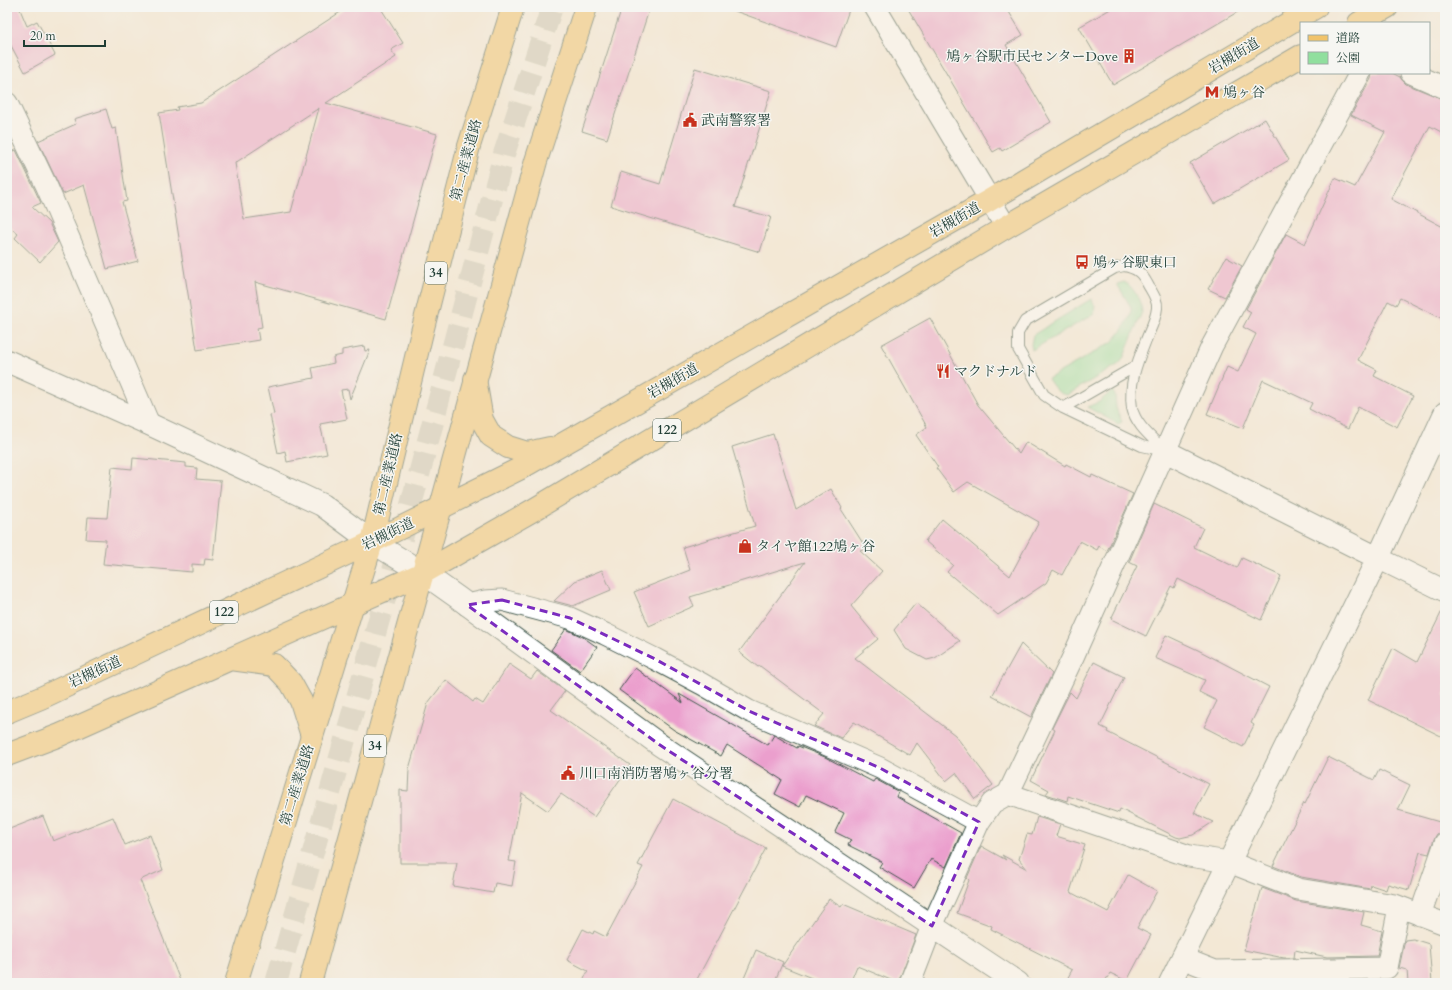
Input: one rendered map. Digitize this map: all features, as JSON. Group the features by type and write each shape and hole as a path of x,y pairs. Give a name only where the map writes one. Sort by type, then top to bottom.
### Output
{"main road":[{"name":"第二産業道路","path":"236,983 372,542 422,332 469,146 512,7"},
{"name":"34","path":"310,982 536,161 586,7"},
{"name":"岩槻街道","path":"7,712 50,694 372,542 519,469 990,200 1316,7"},
{"path":"1361,22 1387,7"},
{"name":"122","path":"7,755 60,735 423,573 542,505 1006,227 1300,57"},
{"path":"475,379 482,420 491,436 508,447 527,453 561,445"},
{"path":"232,659 274,665 291,683 301,701 312,736"}],"street":[{"path":"875,7 1006,227"},
{"path":"910,983 932,926 979,822 992,803 1008,794 1073,657 1212,346 1359,74"},
{"path":"1414,74 1445,88"},
{"path":"7,103 47,187 149,424"},
{"path":"7,360 149,424 322,505 372,542 423,573 660,745 1018,983"},
{"path":"1170,983 1378,558 1445,414"},
{"path":"1165,451 1445,591"},
{"path":"467,605 486,601 502,600 570,618 662,663 749,711 880,768 979,822"},
{"path":"1008,794 1189,856 1229,862 1298,889 1399,907 1445,924"},
{"path":"1420,915 1445,843"},
{"path":"1182,958 1215,971 1387,968 1399,907"}],"lane":[{"path":"1124,266 1133,268 1142,273 1156,299 1157,308 1155,319 1136,366 1132,386 1132,408 1137,422 1165,451 1142,446 1063,408 1044,395 1018,349 1018,333 1025,321 1115,268 1124,266"},
{"path":"1063,408 1136,366"}],"highlighted area":[{"path":"502,600 570,618 655,659 749,711 880,768 979,822 932,926 660,745 467,605"}],"green space":[{"path":"1124,282 1131,287 1136,295 1142,312 1123,359 1119,364 1067,395 1061,393 1056,390 1048,379 1112,342 1125,326 1130,316 1131,307 1117,284"},
{"path":"1091,299 1095,306 1094,314 1032,350 1031,344 1033,335"},
{"path":"1112,391 1115,395 1116,408 1122,422 1118,424 1087,407 1099,402"}],"building":[{"path":"7,7 19,7 27,26 37,21 55,55 25,72 7,38"},
{"path":"348,7 380,7 403,43 391,50 396,57 326,103 437,134 386,319 255,282 262,327 257,328 259,340 197,350 159,113 178,110 177,107 201,103","holes":["319,108 291,212 244,219 235,163"]},
{"path":"622,7 650,7 607,139 582,131"},
{"path":"733,7 850,7 836,47 732,10"},
{"path":"907,7 1006,7 1023,35 1006,45 1051,122 1002,151 1000,148 993,152"},
{"name":"鳩ヶ谷駅市民センターDove","path":"1114,7 1246,7 1113,85 1079,27"},
{"path":"695,68 771,91 735,207 771,217 760,252 611,206 621,172 660,184"},
{"path":"1372,74 1394,74 1400,77 1406,84 1445,100 1445,134 1430,126 1391,199 1445,228 1445,320 1400,298 1396,305 1388,301 1358,360 1377,370 1374,376 1413,396 1397,427 1358,407 1348,429 1309,409 1312,403 1263,380 1243,428 1207,414 1227,367 1238,372 1256,334 1243,327 1251,312 1246,309 1286,234 1305,244 1335,178 1355,187 1385,132 1351,115 1371,79"},
{"path":"106,109 112,129 116,128 127,201 122,202 138,261 107,269 84,185 63,194 38,141 76,124 74,119"},
{"path":"1265,119 1289,160 1214,204 1190,163"},
{"path":"16,150 41,203 32,207 49,223 58,242 40,262 15,238 18,234 7,225 7,154"},
{"path":"1226,257 1242,266 1225,297 1208,289"},
{"path":"930,318 978,405 1019,454 1026,442 1065,466 1066,464 1091,477 1092,475 1133,494 1107,551 1099,546 1097,550 1080,541 1062,575 1053,570 1046,583 998,615 947,572 953,565 925,541 942,519 1010,576 1039,522 968,482 954,492 936,468 938,467 916,435 927,427 881,345"},
{"path":"364,346 365,351 370,350 350,399 348,389 341,390 347,419 320,424 327,454 287,462 285,451 278,453 270,415 274,414 268,387 314,378 312,368 334,363 333,357 342,355 342,350"},
{"path":"773,434 796,510 831,489 842,508 841,509 866,548 860,551 882,571 851,606 878,639 855,658 955,735 993,785 975,799 956,773 946,781 917,743 910,755 854,722 841,738 814,726 824,714 739,652 805,562 690,597 694,606 649,626 634,592 690,570 683,547 755,526 732,447"},
{"path":"133,458 186,463 186,467 197,468 196,479 221,481 213,560 205,559 204,565 192,564 192,572 103,564 106,540 86,539 88,517 107,518 112,467 132,469"},
{"path":"1154,504 1203,528 1194,547 1237,568 1242,558 1281,576 1261,620 1178,579 1174,588 1171,586 1146,636 1111,619 1137,566 1129,562"},
{"path":"602,570 611,590 573,606 554,601 575,581"},
{"path":"916,603 960,641 935,658 927,660 906,649 894,630"},
{"path":"1445,605 1445,738 1368,700 1393,648 1417,662"},
{"path":"566,629 583,637 597,647 580,671 551,650"},
{"path":"1166,635 1269,687 1251,723 1254,725 1243,747 1204,727 1217,701 1199,692 1205,680 1155,658"},
{"path":"1021,644 1052,674 1031,717 992,696"},
{"path":"1094,662 1124,677 1100,726 1108,730 1107,732 1209,784 1194,813 1213,822 1193,835 1180,838 1120,809 1119,813 1068,796 1067,801 1046,794 1049,790 1031,780 1055,730 1052,728 1070,692 1076,698"},
{"path":"509,664 531,679 537,671 565,691 551,710 630,765 594,817 561,794 548,811 522,793 509,861 516,862 512,886 495,883 493,893 453,886 457,863 400,863 400,790 408,791 409,769 428,703 446,680 473,702 475,699 483,704"},
{"path":"635,668 683,703 679,694 768,745 774,735 797,748 798,746 825,757 873,782 875,779 899,792 897,797 961,833 946,867 931,859 914,888 879,867 882,862 848,845 851,840 835,832 844,813 806,795 800,807 775,794 782,780 727,745 721,756 674,730 619,690"},
{"path":"1328,757 1374,780 1379,770 1410,785 1398,810 1443,823 1441,832 1437,834 1434,839 1429,854 1420,852 1409,890 1388,884 1386,890 1371,885 1370,889 1301,877 1273,866"},
{"path":"673,799 766,848 695,983 582,983 588,971 567,960 583,929 593,934 594,931 606,937 643,867 638,865"},
{"path":"43,816 53,841 113,817 125,845 150,835 163,870 140,880 181,983 7,983 7,830"},
{"path":"1037,817 1060,824 1056,836 1085,845 1070,892 1108,912 1128,875 1157,891 1137,928 1151,935 1127,981 1110,973 1104,983 1065,983 1072,970 991,929 992,926 957,913 969,880 967,878 981,846 1006,860 1002,855 1027,869 1019,859 1027,834 1032,835"},
{"path":"1262,888 1296,901 1364,912 1361,925 1382,931 1377,956 1327,957 1295,950 1294,958 1284,958 1244,950"},
{"path":"829,899 841,907 843,904 916,935 898,983 857,966 850,983 824,983 782,966"},
{"path":"1413,939 1429,944 1432,983 1408,983 1407,970 1399,968 1405,940"},
{"path":"756,950 783,962 774,983 742,983"}],"tunnel":[{"path":"276,983 403,535 504,154 552,7"}],"place":[{"name":"鳩ヶ谷駅市民センターDove","path":"1129,56"},
{"name":"鳩ヶ谷","path":"1212,92"},
{"name":"武南警察署","path":"690,120"},
{"name":"鳩ヶ谷駅東口","path":"1082,262"},
{"name":"マクドナルド","path":"943,371"},
{"name":"タイヤ館122鳩ヶ谷","path":"745,546"},
{"name":"川口南消防署鳩ヶ谷分署","path":"568,773"}]}
